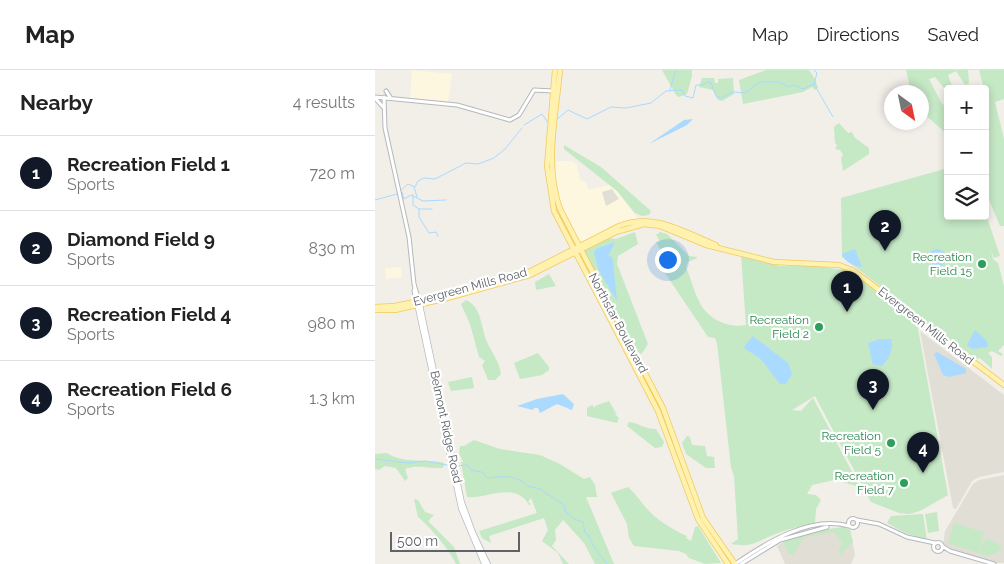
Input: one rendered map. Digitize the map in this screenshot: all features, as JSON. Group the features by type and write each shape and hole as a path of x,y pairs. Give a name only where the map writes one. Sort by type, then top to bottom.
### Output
{"main road":[{"name":"Northstar Boulevard","path":"555,70 556,91"},
{"name":"Northstar Boulevard","path":"560,70 554,105 551,164 553,184 561,213 577,250 658,411 701,525 728,564"},
{"name":"Evergreen Mills Road","path":"375,309 418,303 530,275 619,226 652,220 729,250"},
{"name":"Evergreen Mills Road","path":"577,250 636,223 661,226 706,245 774,262 833,264 853,270 1004,385"},
{"name":"Northstar Boulevard","path":"577,250 663,408 703,518 735,564"},
{"name":"Belmont Ridge Road","path":"418,303 461,508 484,564"},
{"name":"Belmont Ridge Road","path":"418,303 463,502 473,532 488,564"}],"street":[{"path":"375,97 457,105 508,120 519,115 534,90 556,91"},
{"path":"386,91 387,95 393,98"},
{"path":"375,97 383,108"},
{"name":"Belmont Ridge Road","path":"384,98 383,108 386,134 409,237 414,291 418,303"},
{"path":"849,526 850,519"},
{"path":"741,564 779,541 840,524 850,519 879,524 899,534 924,542 939,542 949,551"},
{"path":"857,520 857,525"},
{"path":"840,524 853,528 867,522"},
{"path":"735,564 758,548 784,535 804,529 831,526"},
{"path":"924,542 936,552 949,551 994,564"},
{"path":"933,548 935,543"},
{"path":"941,551 942,546"}],"shaded area":[{"path":"412,70 452,74 448,102 410,98"},
{"path":"556,161 571,161 577,165 580,180 586,182 588,190 609,185 617,191 638,219 579,243 561,209 554,176"},
{"path":"612,189 619,199 606,206 602,192"},
{"path":"401,267 402,277 386,279 385,268"},
{"path":"920,331 1004,395 1004,472 979,477 972,481 956,509 953,508"},
{"path":"1004,475 1004,563 993,563 948,549 943,545 945,531 973,484 979,480"},
{"path":"844,527 850,530 852,539 855,555 851,564 785,564 777,546 785,541 821,530"}],"green space":[{"path":"662,70 692,70 687,94 679,97 676,95"},
{"path":"766,70 809,70 818,88 815,90 812,87 803,92 743,104 739,80"},
{"path":"906,70 968,70 969,83 965,85 956,71 948,75 952,85 944,85 944,88 935,77 929,79 944,105 944,131 929,118 929,85 909,85"},
{"path":"979,70 1004,70 1004,99 995,102 1004,139 1004,226 1000,226 989,200 989,85 983,85"},
{"path":"702,78 714,78 715,83 718,83 718,79 733,78 734,94 722,101 718,100 713,90 699,87"},
{"path":"839,123 848,133 852,132 855,138 869,148 869,154 843,171 841,158 843,155 840,150 835,149 837,145 835,143 834,127"},
{"path":"564,145 601,167 651,211 649,215 642,216 635,213 617,191 564,149"},
{"path":"944,169 944,220 988,220 1000,256 994,258 991,250 993,259 998,263 1004,286 1004,345 998,351 1003,354 1001,356 992,351 988,353 992,357 992,369 980,358 976,359 842,257 841,198"},
{"path":"635,232 638,244 618,256 617,264 648,344 638,356 584,253 585,249 607,238 616,239"},
{"path":"660,232 667,234 689,256 697,257 688,262 686,267 697,297 702,307 712,317 725,324 746,325 741,255 779,266 817,266 849,271 921,325 918,329 948,495 920,511 909,514 899,513 871,502 815,396 792,410 801,411 813,398 860,487 834,480 812,485 807,494 816,495 821,500 816,509 815,523 800,526 750,544 731,544 738,539 734,476 731,467 717,343 715,338 708,337 665,273 664,266 667,262 656,242 660,241 656,235"},
{"path":"549,274 556,286 536,290 535,282"},
{"path":"466,300 471,303 478,313 487,342 499,365 501,374 495,380 488,380 482,365 485,361 479,357 470,324 461,304"},
{"path":"538,353 549,367 549,370 542,375 520,379 514,363"},
{"path":"472,377 474,388 451,391 448,382"},
{"path":"609,401 617,415 614,414 619,418 617,423 587,416 587,408 592,405 595,408 595,406"},
{"path":"629,422 656,429 664,442 662,447 655,448 627,426"},
{"path":"687,436 690,437 692,445 705,446 707,456 714,457 715,468 706,468 686,454 682,443"},
{"path":"474,440 500,449 540,455 560,464 584,479 590,477 595,485 597,497 586,497 614,564 595,564 584,543 563,520 555,530 556,540 552,546 569,564 563,564 558,553 542,541 548,530 544,518 489,536 491,543 482,538 479,531 537,513 531,498 528,502 531,504 529,505 523,498 508,492 467,497 461,462 463,462 459,453 460,446 464,446"},
{"path":"387,453 407,460 444,463 443,468 419,467 405,469 408,478 405,481 396,468 385,466 379,470 375,469 375,454"},
{"path":"628,487 654,516 667,526 687,536 686,538 691,541 695,527 698,526 721,563 705,564 689,558 686,554 679,551 634,546 629,538 627,524 611,493"},
{"path":"414,499 418,500 425,512 434,515 428,521 454,547 460,564 456,564 439,539 418,517"},
{"path":"937,512 939,531 928,533 925,514"},
{"path":"923,514 927,540 905,533 887,523 891,516"},
{"path":"954,523 984,532 978,553 948,543"},
{"path":"844,527 850,530 853,542 841,554 838,553 842,543 834,532 804,537 793,555 788,553 783,542 821,530"},
{"path":"986,538 1002,546 998,552 992,555 978,553"}],"water":[{"path":"693,119 687,125 649,144 684,120"},
{"path":"615,242 608,256 612,257 613,261 617,301 599,271 594,253 596,249"},
{"path":"855,249 862,267 850,263 842,254"},
{"path":"937,249 943,252 946,258 943,264 937,267 931,264 928,258 931,252"},
{"path":"975,330 987,341 988,347 972,349 967,345"},
{"path":"753,336 788,363 792,374 786,384 780,384 760,358 745,349 744,347"},
{"path":"880,339 891,339 892,343 890,354 882,366 873,365 868,343"},
{"path":"937,352 966,369 966,373 949,377 943,375 934,354"},
{"path":"563,394 574,404 572,410 557,404 540,413 538,408 533,410 517,406 537,399"}],"waterway":[{"path":"670,90 676,70"},
{"path":"814,70 817,73 814,84"},
{"path":"555,121 568,110 587,119 611,107 626,108 651,103 666,91 682,90 685,96 693,98 696,85 702,85 707,82 711,83 716,96 721,98 733,92 745,93 760,82 779,82 789,87 793,85 803,89 814,84"},
{"path":"814,84 833,117"},
{"path":"524,125 542,114 549,124"},
{"path":"375,200 397,194 408,184 415,187 418,181 424,178 435,179 466,163 478,164 494,158 505,149 522,128"},
{"path":"414,187 417,197"},
{"path":"402,192 404,199 411,195 423,201 446,200"},
{"path":"413,195 413,205 419,209"},
{"path":"432,209 419,209 419,217 429,233 436,232 438,236"},
{"path":"375,459 409,463 426,461 447,465"},
{"path":"457,466 467,465 471,470 482,472 487,478 514,478 524,482 527,486 540,489 564,505 565,511 574,519 583,522 585,533 588,534 607,564"}],"place":[{"name":"Diamond Field 9","path":"885,251"},
{"name":"Recreation Field 15","path":"982,264"},
{"name":"Recreation Field 1","path":"847,312"},
{"name":"Recreation Field 2","path":"819,327"},
{"name":"Recreation Field 4","path":"873,410"},
{"name":"Recreation Field 5","path":"891,443"},
{"name":"Recreation Field 6","path":"923,473"},
{"name":"Recreation Field 7","path":"904,483"}]}
